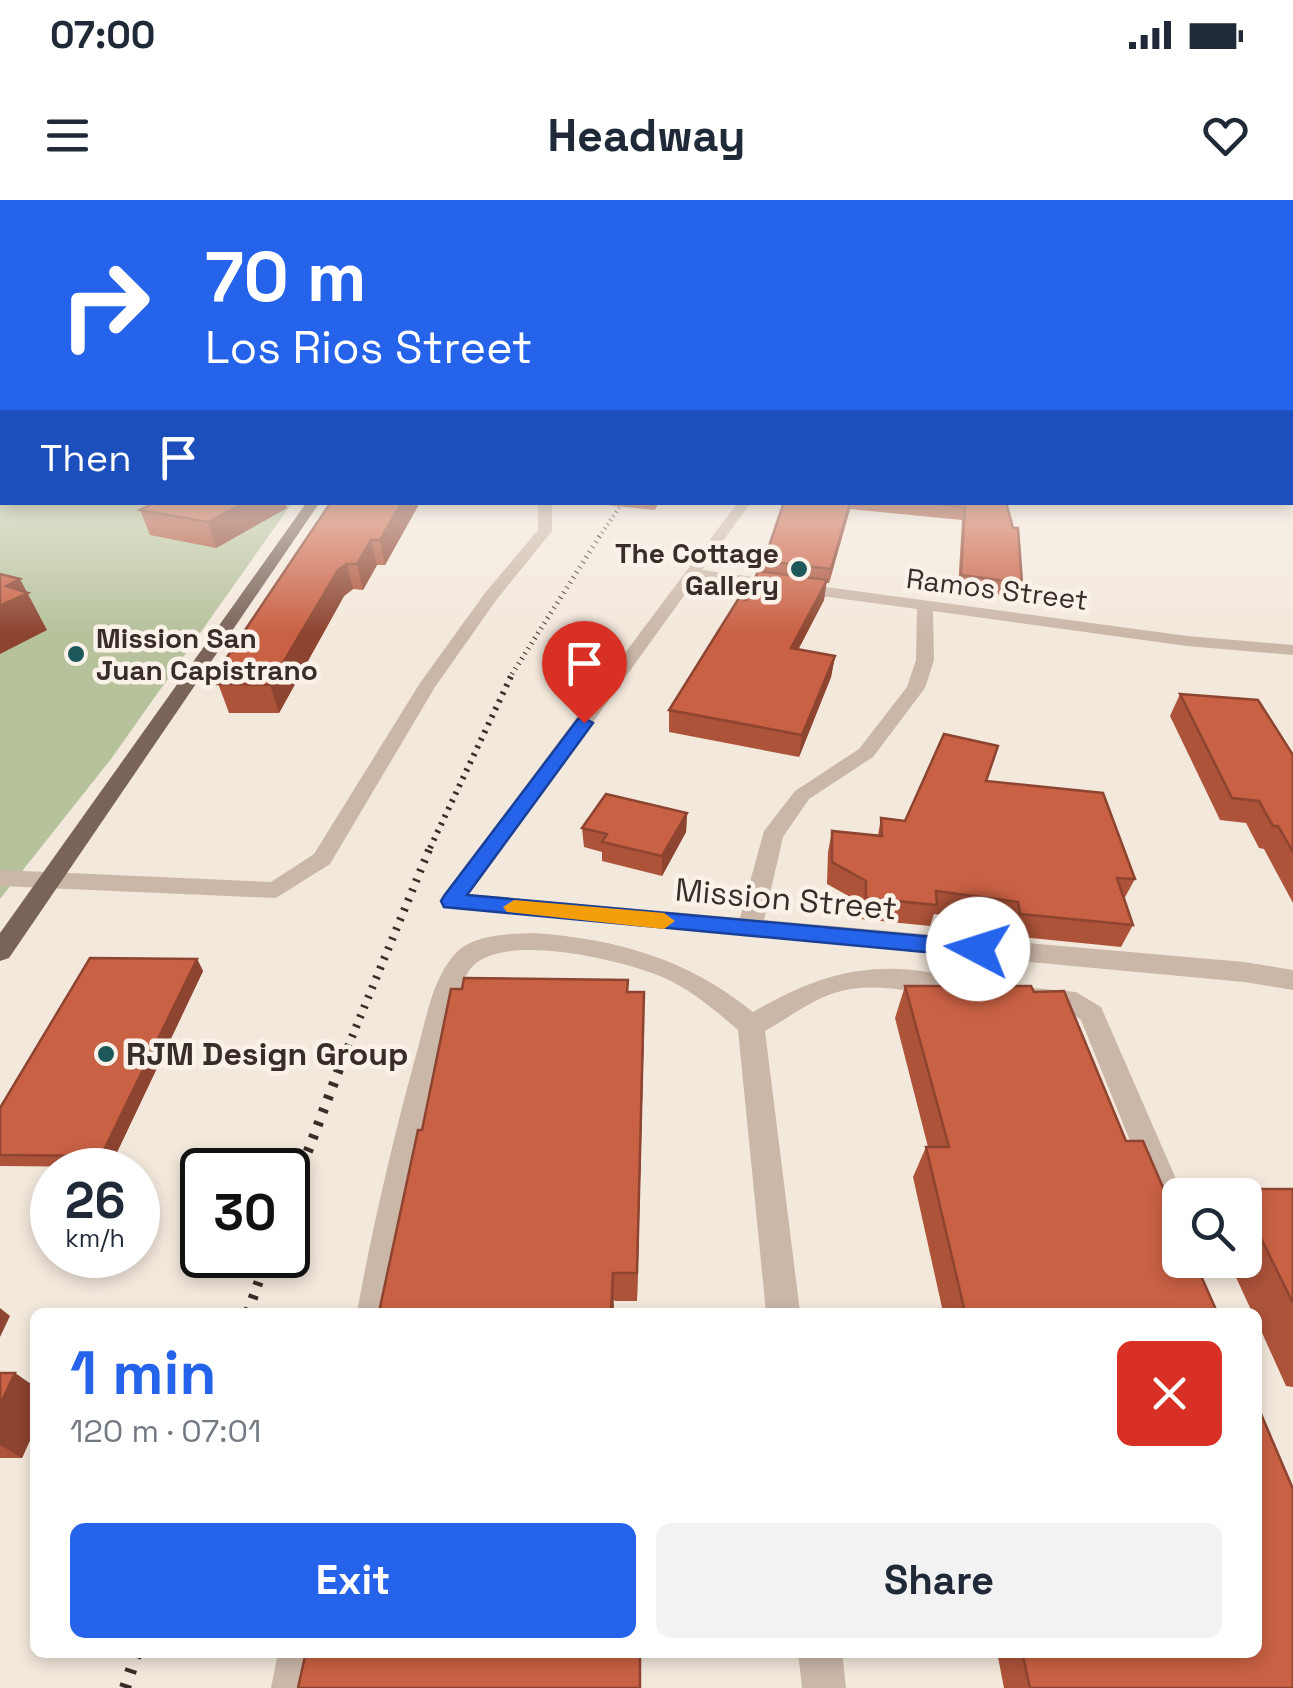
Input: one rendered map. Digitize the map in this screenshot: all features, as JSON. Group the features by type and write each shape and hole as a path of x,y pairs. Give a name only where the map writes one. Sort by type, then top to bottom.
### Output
{"main road":[{"path":"0,952 312,505"}],"street":[{"path":"0,878 276,890 322,859 426,687 491,596 545,531 545,505"},
{"path":"695,574 742,505"},
{"name":"Ramos Street","path":"695,574 925,608 1187,641 1293,650"},
{"name":"Mission Street","path":"695,574 452,901 1244,972 1293,980"},
{"path":"750,929 772,836 802,795 866,753 916,688 925,660 925,608"},
{"path":"375,1308 440,1010 462,960 490,944 558,944 632,956 706,988 752,1026 783,1308"},
{"path":"752,1026 817,989 859,978 1076,1002 1092,1014 1162,1183"},
{"path":"292,1688 299,1658"},
{"path":"821,1658 824,1688"}],"green space":[{"name":"Mission San Juan Capistrano","path":"0,505 291,505 111,759 0,899"}],"building":[{"path":"150,505 239,505 208,522 140,510"},
{"path":"329,505 400,505 380,540 371,540 357,564 347,564 338,570 270,685 218,684 225,675 215,675"},
{"path":"783,505 849,505 831,569 764,561"},
{"path":"947,505 1007,505 1013,528 1018,528 1022,583 961,575 965,507"},
{"path":"758,571 827,580 791,648 835,656 802,735 669,710 739,598 746,600"},
{"path":"0,574 20,579 6,586 28,593 0,606"},
{"path":"1180,694 1258,700 1293,755 1293,852 1259,801 1232,798"},
{"path":"944,734 998,746 986,781 1103,793 1135,879 1117,878 1133,925 1020,914 1018,902 936,891 937,905 866,898 866,881 832,862 832,831 882,836 881,818 905,821"},
{"path":"606,794 687,813 662,856 602,842 607,834 582,828"},
{"name":"RJM Design Group","path":"90,958 197,959 105,1148 30,1148 30,1155 0,1155 0,1108"},
{"path":"464,978 628,980 627,992 644,992 637,1273 613,1273 611,1308 380,1308 451,989 462,989"},
{"path":"905,986 1031,986 1034,992 1064,991 1126,1141 1143,1141 1162,1185 1162,1278 1202,1278 1215,1308 964,1308 926,1147 949,1147"},
{"path":"1262,1189 1293,1189 1293,1303 1262,1240"},
{"path":"0,1373 15,1373 0,1405"},
{"path":"1262,1416 1293,1489 1293,1688 1030,1688 1023,1658 1262,1658"},
{"path":"305,1658 640,1658 640,1688 298,1688"}],"railway":[{"path":"600,535 621,505"},
{"path":"512,674 600,535"},
{"path":"430,848 512,674"},
{"path":"340,1066 431,845"},
{"path":"309,1148 341,1064"},
{"path":"249,1308 260,1278"},
{"path":"125,1688 135,1658"}],"slow traffic":[{"path":"514,907 664,921"}],"place":[{"name":"The Cottage Gallery","path":"799,569"},
{"name":"Mission San Juan Capistrano","path":"76,654"},
{"name":"RJM Design Group","path":"106,1054"}],"route":[{"path":"584,723 452,901 978,949"}]}
